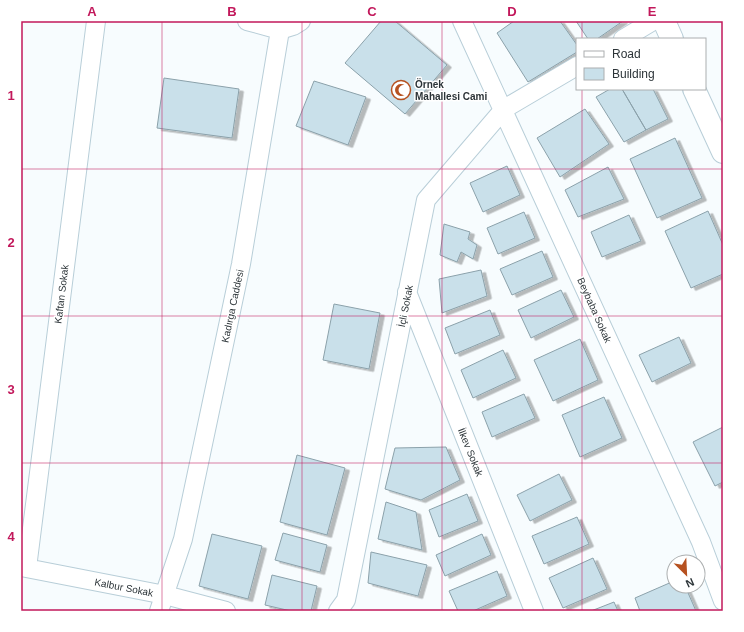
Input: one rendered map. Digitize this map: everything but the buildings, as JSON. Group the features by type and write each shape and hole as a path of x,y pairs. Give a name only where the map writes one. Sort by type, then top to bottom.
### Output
{"street":[{"name":"Kaftan Sokak","path":"24,568 96,21"},
{"path":"247,21 280,30 293,26 301,21"},
{"name":"Beybaba Sokak","path":"462,21 504,109 701,542 723,601"},
{"path":"625,38 653,21"},
{"path":"664,21 672,38"},
{"name":"Kadırga Caddesi","path":"162,603 183,539 241,264 280,30"},
{"name":"İçli Sokak","path":"338,611 346,600 426,200 504,109 576,67"},
{"path":"694,90 723,152"},
{"name":"İlkev Sokak","path":"408,292 534,611"},
{"name":"Kalbur Sokak","path":"24,568 162,603 226,611"}],"place":[{"name":"Örnek Mahallesi Cami","path":"401,90"}]}
